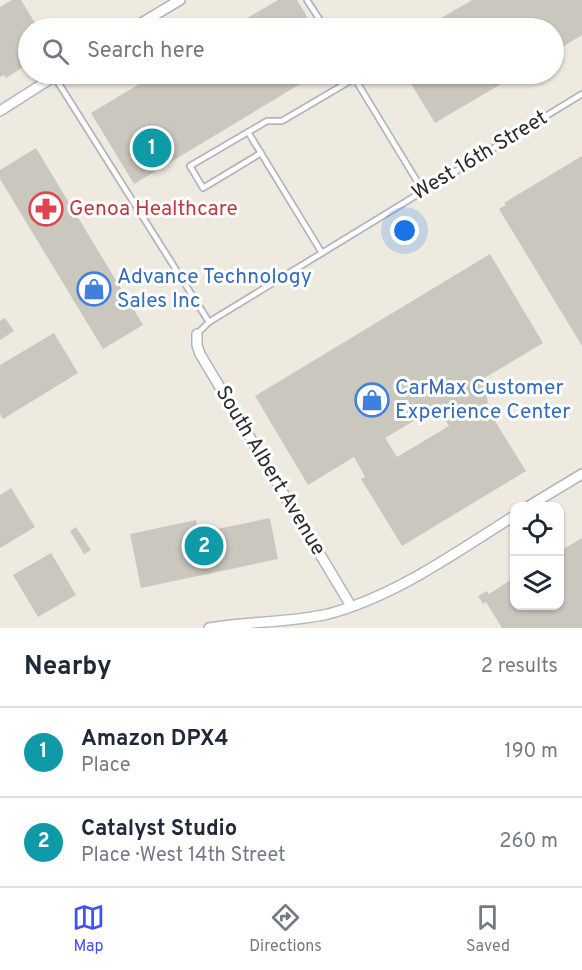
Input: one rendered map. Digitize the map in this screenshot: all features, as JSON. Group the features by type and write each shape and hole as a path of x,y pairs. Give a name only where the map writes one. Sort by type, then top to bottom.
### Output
{"street":[{"path":"149,18 180,0"},
{"path":"0,111 42,84"},
{"name":"South Albert Avenue","path":"197,334 200,354 351,606"},
{"path":"538,502 582,474"},
{"path":"209,628 305,618 351,606 402,584 510,518"}],"lane":[{"path":"307,0 319,18"},
{"path":"61,84 209,322"},
{"path":"261,153 203,188 190,166 267,121 282,121 341,84"},
{"path":"359,84 423,191"},
{"name":"West 16th Street","path":"197,334 209,322 582,94"},
{"path":"248,132 322,253"}],"building":[{"path":"12,0 21,0 32,18 18,18 18,70 6,78 4,75 0,77 0,7"},
{"path":"278,0 297,0 308,18 247,18"},
{"path":"472,0 582,0 582,35 564,46 564,18 441,18"},
{"path":"139,84 300,84 134,184 91,113"},
{"path":"411,84 501,84 435,123"},
{"path":"36,148 143,325 103,349 0,179 0,170"},
{"path":"582,156 582,346 499,209 506,205 504,203"},
{"name":"CarMax Customer Experience Center","path":"490,254 543,343 483,379 488,403 485,405 526,471 402,546 361,479 365,477 354,457 308,485 255,396","holes":["437,407 449,426 397,457 385,438"]},
{"path":"5,318 14,331 0,340 0,321"},
{"path":"54,333 78,373 3,419 0,414 0,365"},
{"path":"11,488 35,527 0,548 0,495"},
{"path":"270,518 278,559 141,588 130,534 196,520 198,533"},
{"path":"76,527 91,550 84,554 70,531"},
{"path":"582,538 582,628 502,628 486,602 483,604 478,596 487,591 489,594 510,581 510,610 564,610 564,549"},
{"path":"51,553 76,595 38,617 13,575"}],"place":[{"name":"Amazon DPX4","path":"152,148"},
{"name":"Genoa Healthcare","path":"46,209"},
{"name":"Advance Technology Sales Inc","path":"94,289"},
{"name":"CarMax Customer Experience Center","path":"372,400"},
{"name":"Catalyst Studio","path":"204,546"}]}
